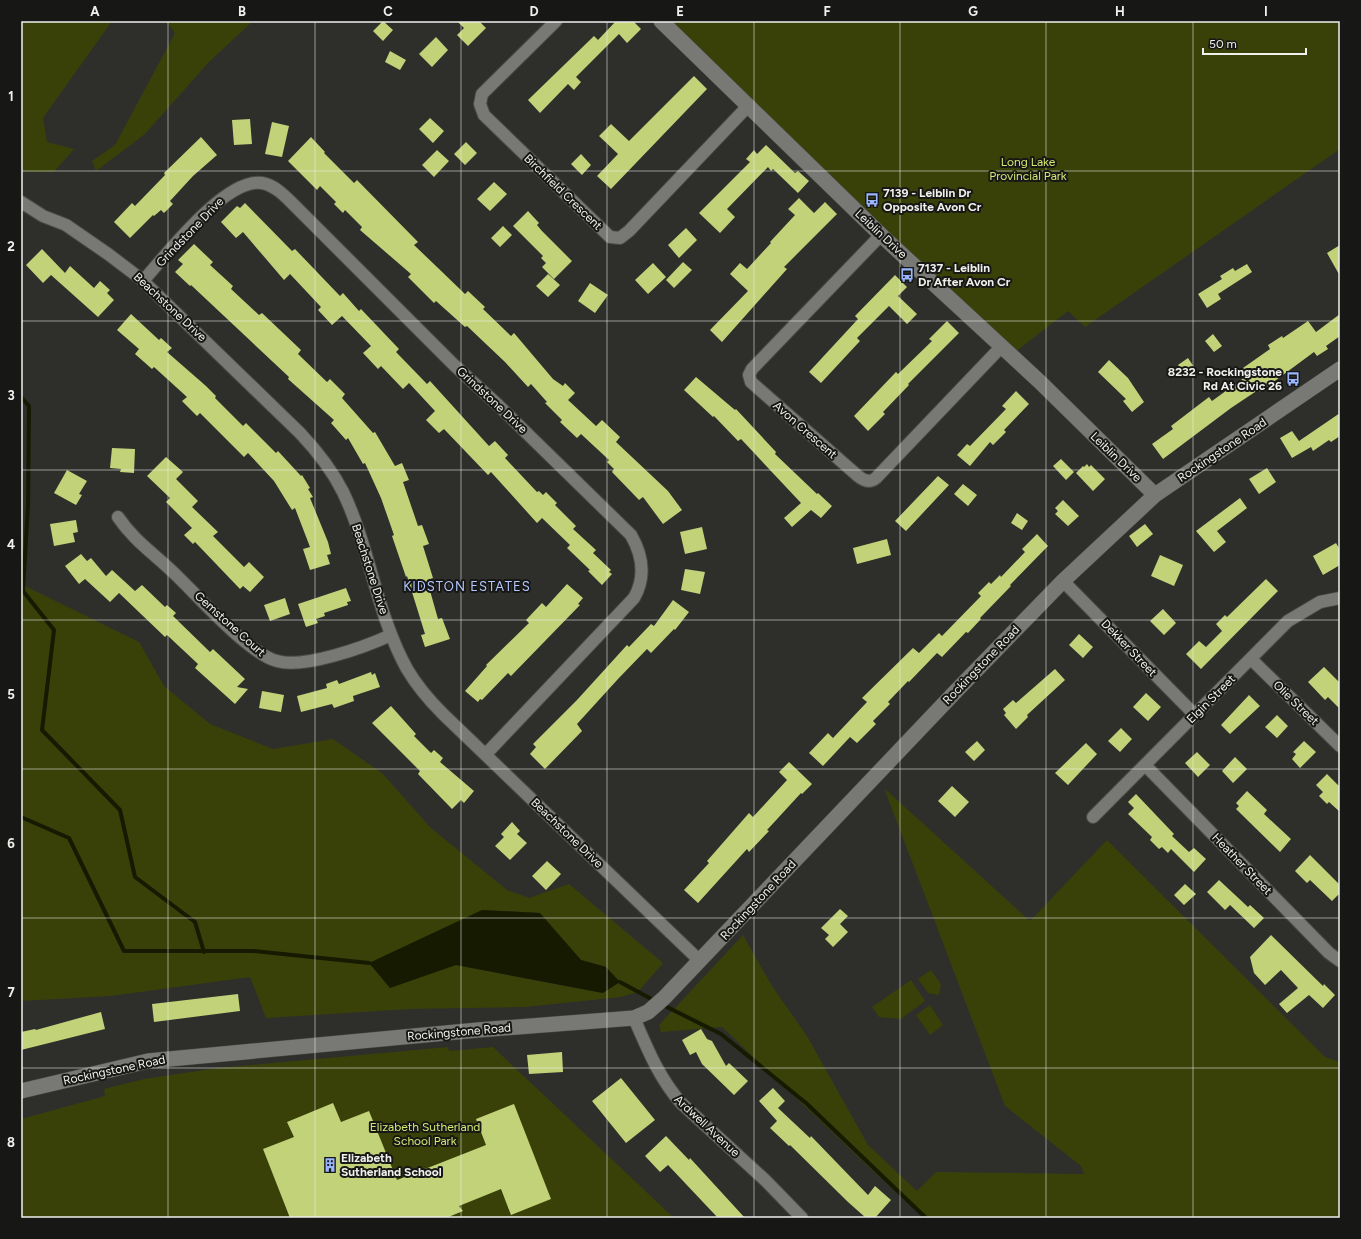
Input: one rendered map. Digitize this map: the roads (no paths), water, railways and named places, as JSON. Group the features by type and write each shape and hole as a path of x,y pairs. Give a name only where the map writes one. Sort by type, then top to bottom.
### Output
{"street":[{"name":"Birchfield Crescent","path":"556,21 482,94 481,107 484,115 610,237 620,238 629,231 749,105"},
{"name":"Leiblin Drive","path":"661,21 881,235 1002,346 1155,495"},
{"name":"Grindstone Drive","path":"143,281 201,218 230,192 251,183 262,183 273,187 292,203 454,365 498,405 631,536 638,547 643,567 640,586 634,598 486,754"},
{"name":"Beachstone Drive","path":"21,202 43,216 66,225 108,254 143,281 288,420 324,461 334,476 350,510 391,635 408,670 418,686 439,709 700,961"},
{"name":"Avon Crescent","path":"881,235 752,369 749,375 751,382 858,476 870,481 876,478 1002,346"},
{"name":"Rockingstone Road","path":"21,1091 148,1061 455,1032 634,1018 648,1012 659,1003 700,961 957,690 1063,581 1155,495 1340,369"},
{"name":"Gemstone Court","path":"118,517 129,533 172,571 234,630 265,656 277,661 302,662 351,649 391,635"},
{"name":"Dekker Street","path":"1063,581 1195,715"},
{"name":"Elgin Street","path":"1093,817 1288,621 1320,602 1340,598"},
{"name":"Olie Street","path":"1251,659 1340,746"},
{"name":"Heather Street","path":"1146,765 1324,948 1340,961"},
{"name":"Ardwell Avenue","path":"634,1018 658,1072 673,1094 765,1180 802,1218"}],"waterway":[{"path":"21,397 29,406 28,506 23,591 54,630 42,730 120,810 135,877 195,922 204,952"},
{"path":"21,817 69,838 124,951 253,951 369,963"},
{"path":"620,982 655,1001"},
{"path":"663,1005 721,1034 806,1103 926,1218"}],"place":[{"name":"7139 - Leiblin Dr Opposite Avon Cr","path":"872,200"},
{"name":"7137 - Leiblin Dr After Avon Cr","path":"907,275"},
{"name":"8232 - Rockingstone Rd At Civic 26","path":"1293,379"},
{"name":"Elizabeth Sutherland School","path":"330,1165"}],"district":[{"name":"KIDSTON ESTATES","path":"467,586"}],"park label":[{"name":"Long Lake Provincial Park","path":"1028,169"},
{"name":"Elizabeth Sutherland School Park","path":"425,1134"}]}
